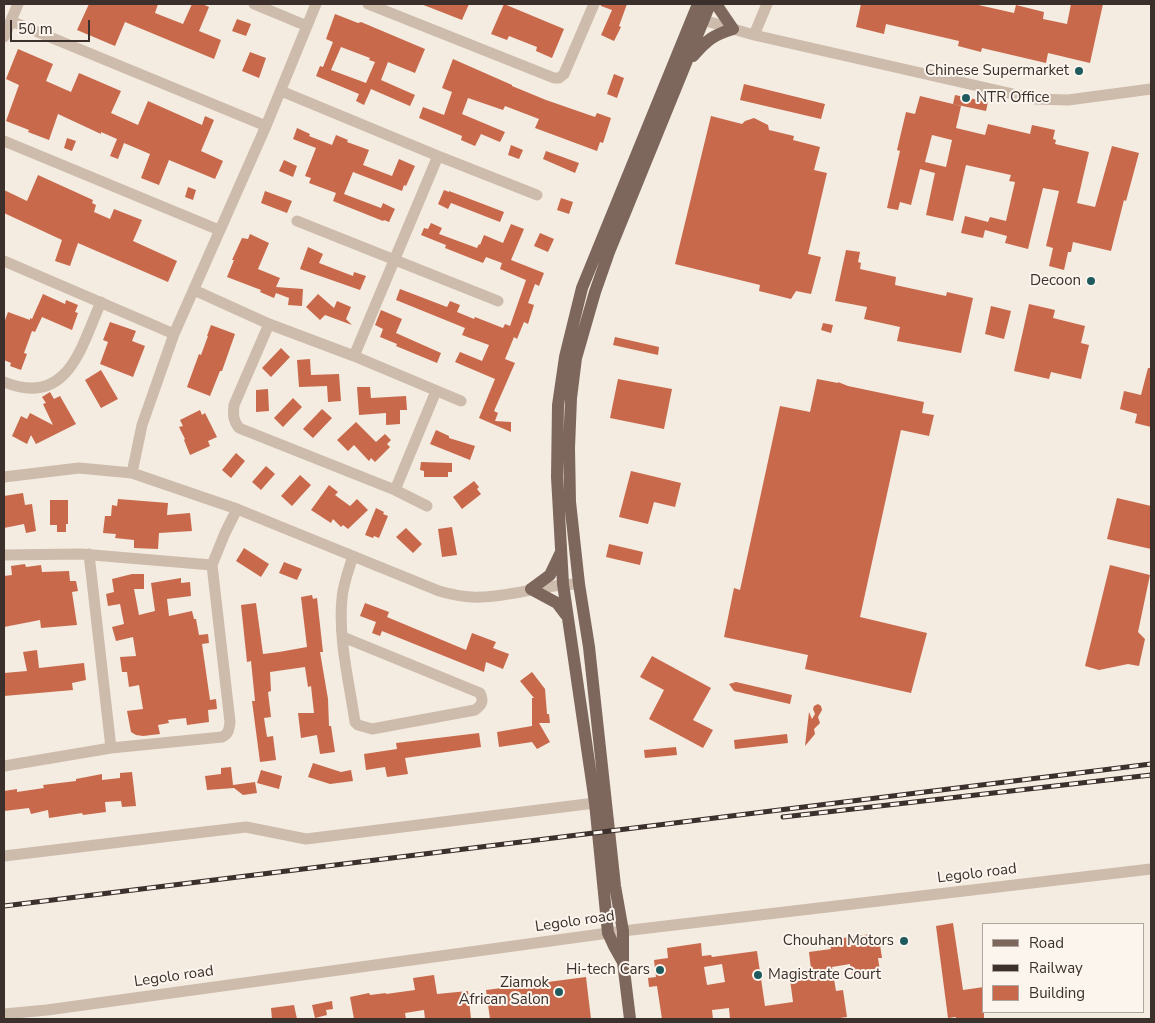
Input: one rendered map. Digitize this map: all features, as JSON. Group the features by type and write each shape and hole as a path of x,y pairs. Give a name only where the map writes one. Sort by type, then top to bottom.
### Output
{"main road":[{"path":"630,1019 623,962 623,931 570,502 569,448 571,398 576,358 595,292 609,252 686,63 698,19 698,4"},
{"path":"623,962 608,933 594,803 563,584 557,477 558,405 565,357 582,288 698,19 710,4"},
{"path":"686,63 710,38 733,30 716,4"},
{"path":"562,550 550,575 531,589 556,603 567,617"}],"street":[{"path":"4,38 18,4"},
{"path":"254,4 307,26"},
{"path":"132,473 142,425 174,334 266,126 316,4"},
{"path":"368,4 554,78 559,78 564,74 594,4"},
{"path":"754,35 767,4"},
{"path":"698,19 754,35 1035,99 1068,100 1151,89"},
{"path":"11,21 266,126"},
{"path":"281,91 537,195"},
{"path":"4,141 219,230"},
{"path":"354,356 438,156"},
{"path":"297,221 498,301"},
{"path":"4,261 174,334"},
{"path":"582,288 595,292"},
{"path":"194,290 269,324 354,356 462,401"},
{"path":"4,382 27,388 44,388 60,379 72,367 101,302"},
{"path":"269,324 234,405 233,416 239,428 395,490 427,506"},
{"path":"395,490 436,391"},
{"path":"4,477 79,468 132,473 184,489 237,509 438,591 456,596 484,597 563,584 579,584"},
{"path":"4,766 110,748 222,737 226,735 230,722 212,565 237,509"},
{"path":"4,555 89,554 212,565"},
{"path":"89,554 110,748"},
{"path":"343,637 480,693 483,700 481,706 475,710 372,729 358,726 355,722 343,637 342,596 353,556"},
{"path":"4,856 246,827 306,840 594,803"},
{"name":"Legolo road","path":"4,1014 48,1015 623,931 1151,869"}],"building":[{"path":"89,4 158,4 155,13 183,24 192,4 202,4 209,7 199,31 221,40 214,59 125,22 115,46 77,30"},
{"path":"421,4 469,4 462,20"},
{"path":"504,4 564,29 552,58 536,51 537,47 509,36 507,40 491,34"},
{"path":"601,4 627,4 619,26 621,27 614,41 601,35 612,10 601,6"},
{"path":"861,4 974,4 1014,13 1016,5 1044,12 1043,19 1067,24 1071,4 1103,4 1090,63 1048,53 1046,63 982,48 981,52 958,46 959,41 886,24 884,34 856,27"},
{"path":"335,14 358,23 361,22 425,49 415,73 388,62 381,80 415,95 410,106 371,89 364,105 356,101 359,94 316,76 320,66 323,67 333,42 326,39","holes":["341,47 370,58 369,60 375,62 366,83 331,70"]},
{"path":"237,19 251,24 246,36 232,31"},
{"path":"18,49 53,64 46,81 71,92 79,73 121,91 111,113 138,125 148,101 202,125 205,116 214,120 201,151 223,161 215,179 169,160 159,185 141,178 150,154 124,143 118,159 110,156 117,139 101,132 101,134 58,114 49,140 6,121 19,85 6,79"},
{"path":"250,52 266,58 259,78 242,71"},
{"path":"453,59 546,100 595,117 597,113 611,118 603,143 600,142 597,151 535,128 539,119 505,106 503,110 468,98 462,114 505,132 500,142 481,134 475,146 461,140 462,136 419,118 423,107 444,115 452,92 442,88"},
{"path":"614,74 624,78 617,98 607,94"},
{"path":"744,84 825,104 821,119 740,100"},
{"path":"955,95 988,102 986,111 953,104"},
{"path":"920,96 961,106 956,128 985,135 988,124 1030,134 1032,125 1055,130 1053,139 1056,140 1055,144 1089,152 1077,203 1095,207 1112,146 1139,153 1126,201 1124,200 1111,251 1073,242 1071,252 1068,252 1064,270 1049,266 1053,248 1046,246 1059,191 1043,188 1028,249 1005,243 1007,236 985,230 983,238 961,233 965,216 988,222 990,217 1006,221 1015,182 1009,181 1011,175 966,165 953,221 926,215 935,173 920,169 911,205 900,202 898,210 887,208 900,151 897,150 906,112 915,114","holes":["932,135 952,140 946,167 925,162"]},
{"path":"711,116 742,124 754,118 768,125 769,130 794,136 793,140 820,147 814,170 827,173 808,254 821,257 811,294 796,291 791,299 759,291 760,285 675,264"},
{"path":"297,128 310,134 309,136 332,145 336,135 348,140 347,142 369,150 363,165 392,176 399,159 415,166 402,191 353,172 344,194 381,208 383,203 395,209 389,222 333,201 336,193 309,183 311,178 305,176 316,148 293,139"},
{"path":"67,138 76,141 72,151 64,148"},
{"path":"511,145 523,150 519,159 508,155"},
{"path":"546,151 579,163 575,173 543,159"},
{"path":"284,160 297,166 293,177 279,171"},
{"path":"38,175 93,200 92,203 96,205 94,212 110,219 114,209 142,220 133,241 177,261 168,282 78,243 70,266 55,261 62,240 4,213 4,190 27,201"},
{"path":"188,187 196,190 193,200 185,197"},
{"path":"444,190 504,212 500,222 451,203 448,209 438,204"},
{"path":"265,191 292,201 287,213 261,203"},
{"path":"561,198 573,202 569,214 557,210"},
{"path":"431,223 442,228 439,234 477,248 484,235 503,243 511,224 524,229 511,260 544,273 539,286 535,284 528,303 534,305 528,324 524,322 517,339 514,337 505,359 515,363 494,411 498,413 495,421 511,422 511,432 479,418 495,379 455,362 460,352 482,361 489,345 462,335 465,328 396,300 400,289 447,307 450,301 460,305 457,312 503,328 505,324 510,326 526,280 500,269 502,263 486,257 483,263 445,248 446,245 421,235 424,228 428,229"},
{"path":"540,233 554,239 548,252 534,246"},
{"path":"250,234 269,243 258,269 280,278 276,287 303,289 302,306 288,305 289,298 276,293 274,298 260,292 261,290 227,277 242,238 248,239"},
{"path":"308,247 323,254 319,263 353,276 354,272 366,276 360,290 300,269"},
{"path":"846,250 860,252 858,262 861,263 860,269 896,277 895,285 946,296 947,292 973,298 961,353 897,341 900,327 864,319 867,307 835,301"},
{"path":"43,294 65,304 66,300 78,305 75,312 78,313 72,330 42,317 35,332 32,331 24,353 27,354 21,370 10,366 11,363 4,360 4,323 8,312 30,320 30,318 32,319"},
{"path":"318,294 334,308 337,301 351,307 346,319 352,325 325,315 320,320 306,307"},
{"path":"1029,304 1055,310 1053,318 1085,326 1081,343 1089,345 1081,379 1051,372 1049,379 1014,371"},
{"path":"991,306 1011,311 1004,339 985,334"},
{"path":"381,310 402,319 396,333 441,353 437,363 396,346 397,344 380,337 383,329 375,325"},
{"path":"110,322 136,331 132,341 145,346 133,377 100,364 108,342 103,340"},
{"path":"823,323 833,325 831,333 821,330"},
{"path":"211,325 235,334 222,371 220,371 210,396 187,387 199,354 201,355"},
{"path":"615,337 659,347 658,355 613,345"},
{"path":"281,348 290,357 271,377 262,368"},
{"path":"310,359 311,375 339,374 341,401 328,402 327,386 299,387 297,360"},
{"path":"1148,368 1151,368 1151,427 1135,423 1137,414 1120,409 1124,391 1141,395"},
{"path":"101,370 118,399 101,408 85,380"},
{"path":"618,379 672,389 664,429 610,418"},
{"path":"817,379 924,402 922,413 934,415 929,436 901,430 860,617 927,633 911,693 805,669 808,655 724,637 734,588 740,590 780,406 810,412"},
{"path":"357,387 370,387 371,398 406,396 407,410 400,410 400,424 386,425 386,413 359,415"},
{"path":"268,389 269,411 256,412 256,390"},
{"path":"50,392 54,399 60,396 76,424 36,444 31,435 27,444 12,436 21,416 27,419 30,413 53,425 43,404 46,403 42,397"},
{"path":"293,398 302,407 283,427 274,418"},
{"path":"322,409 332,418 313,438 303,429"},
{"path":"200,410 202,415 205,413 217,437 208,441 210,446 190,455 179,427 183,426 180,420"},
{"path":"356,422 376,442 385,434 391,440 387,444 390,447 375,462 371,458 369,461 354,445 348,451 337,440"},
{"path":"436,430 449,436 449,438 475,446 470,460 430,444"},
{"path":"236,453 245,461 231,478 222,470"},
{"path":"421,462 452,463 452,472 448,472 448,477 424,477 424,471 420,470"},
{"path":"266,466 275,474 261,490 252,482"},
{"path":"631,471 681,483 675,507 654,502 648,524 619,517"},
{"path":"300,475 311,485 292,506 281,496"},
{"path":"474,481 479,487 477,489 481,494 462,509 453,497"},
{"path":"329,485 338,492 335,495 350,506 357,499 368,510 348,529 343,525 341,527 333,519 331,523 311,510"},
{"path":"23,493 25,505 32,504 36,531 26,533 24,524 4,528 4,496"},
{"path":"1117,498 1151,506 1151,549 1107,539"},
{"path":"118,499 168,503 167,515 190,513 192,531 159,533 158,549 134,548 134,540 115,538 116,534 103,533 105,516 111,516 112,505 117,506"},
{"path":"50,500 68,500 66,532 57,532 57,525 50,525"},
{"path":"376,508 388,516 379,538 374,536 373,538 365,535"},
{"path":"452,527 457,555 442,557 438,529"},
{"path":"406,528 422,544 413,553 396,537"},
{"path":"609,544 643,552 640,565 606,557"},
{"path":"244,548 269,564 261,577 236,561"},
{"path":"284,562 302,569 297,580 279,573"},
{"path":"25,564 26,567 41,565 42,572 69,571 70,581 76,581 78,591 72,592 77,625 41,628 40,620 4,627 4,576 12,575 11,566"},
{"path":"1110,565 1150,575 1138,632 1145,639 1139,666 1128,664 1099,670 1085,666"},
{"path":"132,574 144,574 144,589 134,589 139,615 155,611 151,583 181,578 181,583 190,582 191,596 167,599 169,616 192,611 194,619 196,619 199,635 208,634 209,643 202,644 210,700 216,699 217,709 208,710 209,722 187,725 186,718 168,720 169,723 158,725 160,734 143,736 131,732 127,711 143,709 139,685 129,687 127,672 122,672 120,657 136,656 133,637 116,641 112,627 124,624 120,604 108,606 106,594 114,592 112,579"},
{"path":"312,595 313,599 317,598 323,652 320,652 328,699 329,726 331,726 335,752 320,754 317,735 301,738 298,713 314,713 311,686 308,687 305,667 270,672 271,691 268,692 271,717 264,718 267,737 273,736 276,760 260,762 252,701 255,701 251,661 247,662 241,605 256,603 263,654 279,652 307,647 301,597"},
{"path":"365,603 389,612 387,617 466,650 472,633 496,642 493,648 509,654 503,669 486,662 484,672 382,631 380,636 372,633 376,622 360,616"},
{"path":"37,650 39,668 84,663 86,680 72,683 73,690 4,696 4,673 27,671 23,652"},
{"path":"652,656 711,688 693,720 713,730 703,748 649,719 664,690 640,677"},
{"path":"532,672 545,689 547,714 549,714 550,723 539,723 550,742 537,749 532,742 499,747 497,732 532,726 532,698 534,698 520,681"},
{"path":"736,682 792,695 790,704 734,691 729,684"},
{"path":"818,704 822,710 818,717 820,723 814,729 815,734 805,746 809,712 812,719 815,714 814,706"},
{"path":"479,733 481,747 405,758 408,774 387,777 385,767 366,770 364,754 397,749 396,743"},
{"path":"787,734 788,743 735,749 734,740"},
{"path":"676,747 677,755 645,758 644,750"},
{"path":"313,763 341,772 351,770 353,781 330,784 308,777"},
{"path":"231,767 233,785 255,782 257,793 243,795 234,788 207,790 205,776 221,774 221,768"},
{"path":"261,770 282,776 279,789 257,783"},
{"path":"132,772 136,806 122,807 121,801 105,802 106,812 83,815 82,813 49,818 48,810 31,814 29,808 4,811 4,791 17,789 17,792 44,788 43,785 76,781 76,779 102,774 102,780 120,778 120,773"},
{"path":"953,923 963,990 982,987 982,1013 984,1013 984,1019 948,1018 936,926"},
{"path":"871,934 872,946 880,945 882,958 878,958 880,971 852,975 850,964 832,967 836,991 843,990 847,1017 833,1019 730,1019 729,1008 712,1010 713,1019 662,1019 657,986 649,987 648,978 656,977 654,960 668,958 667,948 701,943 702,956 711,955 712,957 757,951 765,1006 793,1002 789,972 811,969 809,952 831,949 829,940","holes":["722,964 725,982 707,985 704,967"]},
{"path":"434,975 437,994 468,991 471,1019 425,1019 424,1010 405,1013 406,1019 354,1019 350,997 369,993 370,995 386,994 415,990 413,978"},
{"path":"586,977 591,1019 490,1019 486,990"},
{"path":"332,1001 333,1009 326,1010 327,1015 315,1018 312,1005"},
{"path":"294,1005 297,1019 272,1019 271,1008"}],"railway":[{"path":"4,906 1151,764"},
{"path":"783,817 1151,775"}],"place":[{"name":"Chinese Supermarket","path":"1079,71"},
{"name":"NTR Office","path":"966,98"},
{"name":"Decoon","path":"1091,281"},
{"name":"Chouhan Motors","path":"904,941"},
{"name":"Hi-tech Cars","path":"660,970"},
{"name":"Magistrate Court","path":"758,975"},
{"name":"Ziamok African Salon","path":"559,992"}]}
